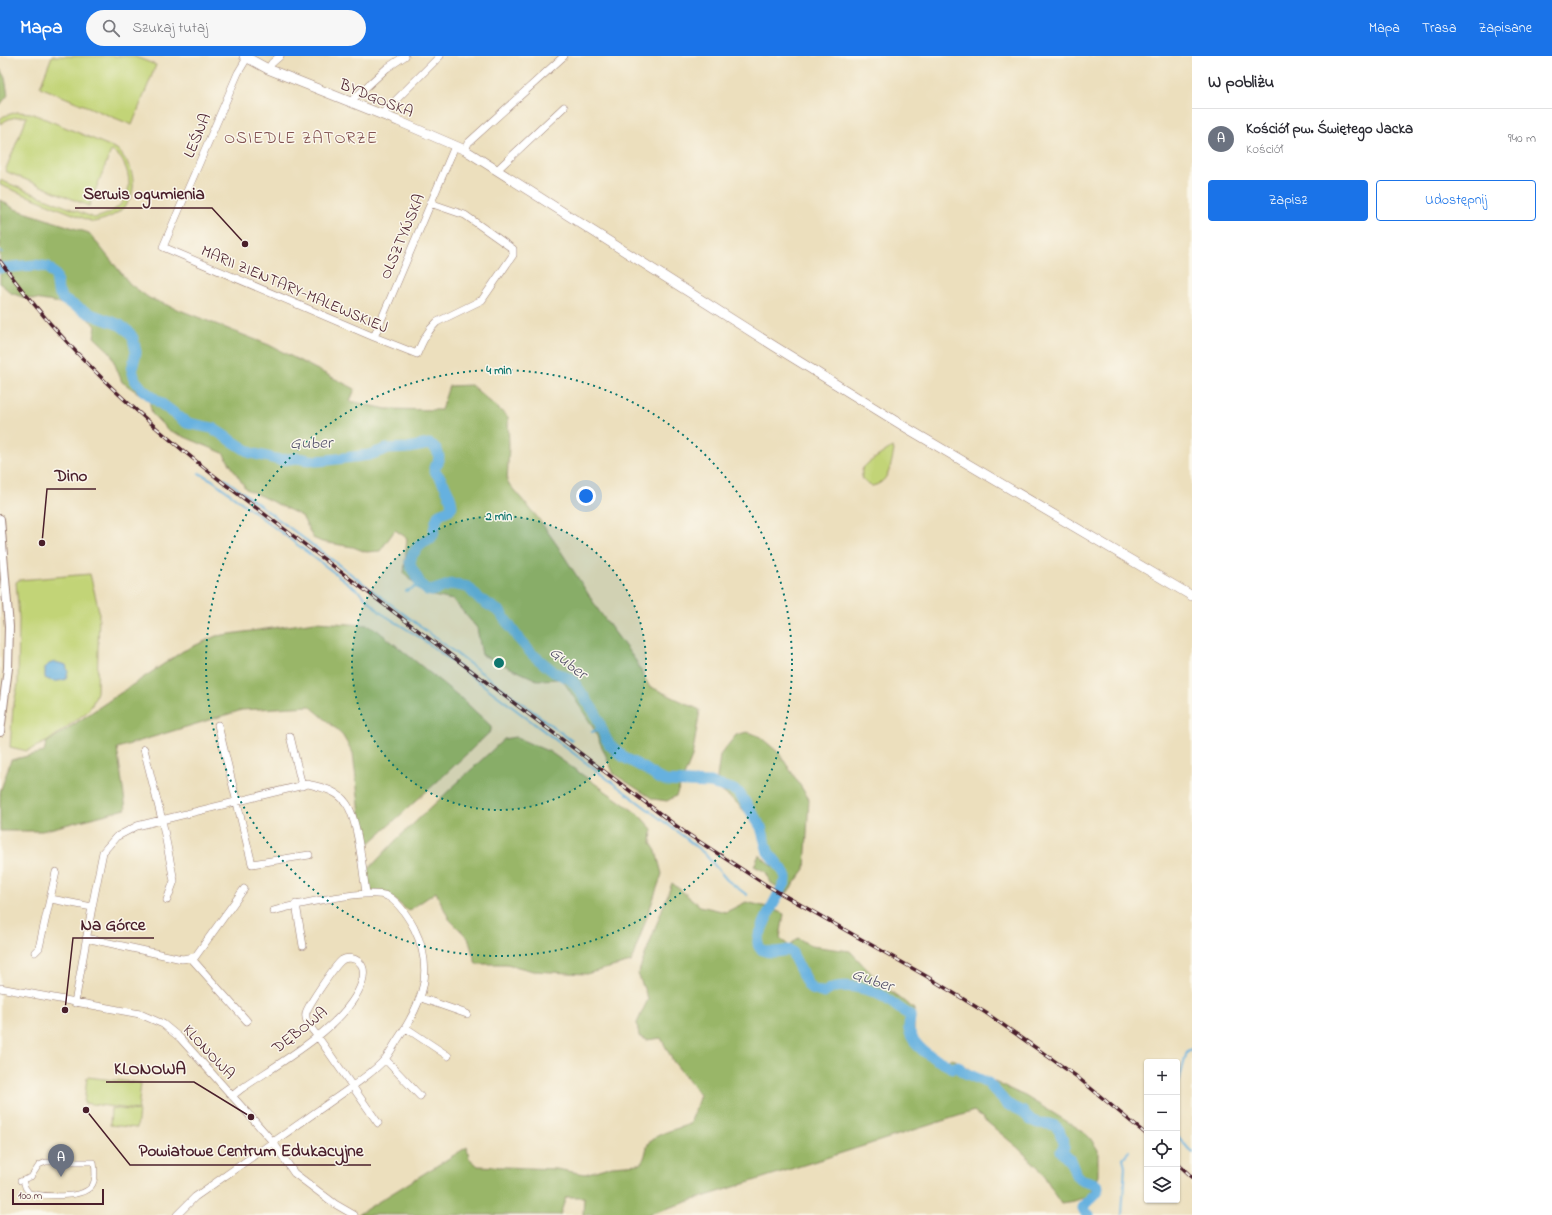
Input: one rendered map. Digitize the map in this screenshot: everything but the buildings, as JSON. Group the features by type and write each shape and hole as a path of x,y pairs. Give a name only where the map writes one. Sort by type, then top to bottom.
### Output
{"main road":[{"name":"BYDGOSKA","path":"246,57 268,69 465,150 905,427 1192,596"}],"street":[{"path":"268,69 280,56"},
{"path":"350,102 387,68 405,56"},
{"path":"381,115 440,56"},
{"path":"465,150 468,143 564,56"},
{"name":"LEŚNA","path":"163,247 246,57"},
{"path":"498,170 564,107"},
{"name":"OLSZTYŃSKA","path":"374,337 455,146"},
{"name":"MARII ZIENTARY-MALEWSKIEJ","path":"163,247 374,337 418,354 425,336 431,327 437,322 482,300 513,255 513,249 465,214 430,203"},
{"path":"0,519 9,627 8,668 0,732"},
{"path":"218,725 252,864 309,855"},
{"path":"290,736 302,786"},
{"path":"144,749 162,820 174,881 167,900"},
{"path":"75,1003 103,852 116,837 137,826 308,784 330,790 346,803 355,823 366,894"},
{"path":"35,952 39,948 56,872"},
{"path":"86,938 182,959 195,957 244,889"},
{"path":"177,1215 195,1197 353,1086 385,1059 406,1028 421,998 425,968 418,938 405,913 386,896 366,894 296,904 273,911"},
{"path":"51,899 92,907"},
{"path":"296,904 303,946"},
{"path":"191,958 247,1021"},
{"name":"DĘBOWA","path":"232,1096 318,1036 348,1007 358,992 364,974 359,962 348,958 338,963 306,1012 307,1022 318,1036"},
{"name":"KLONOWA","path":"0,988 140,1014 163,1024 180,1038 273,1142 294,1173 336,1204 354,1215"},
{"path":"421,998 467,1014"},
{"path":"406,1028 448,1056"},
{"path":"318,1036 378,1124"},
{"path":"385,1059 420,1096"},
{"path":"46,1162 94,1162 94,1180 92,1186 84,1192 65,1195 29,1193 22,1181 31,1177 39,1165 46,1162"}],"green space":[{"path":"52,56 133,56 156,65 132,125 40,87"},
{"path":"0,69 5,78 8,95 0,105"},
{"path":"17,112 31,113 117,149 126,160 131,172 133,183 132,194 127,204 119,212 107,218 93,222 0,185 0,180 94,218 104,215 119,206 128,192 128,174 124,164 119,156 111,151 89,206 5,171 27,117 13,118 0,124 0,119 4,116"},
{"path":"0,200 15,209 89,233 130,284 149,298 269,345 355,389 350,401 386,409 441,410 449,386 471,385 508,417 509,446 507,482 538,518 557,545 599,611 636,661 649,686 700,710 692,757 676,796 667,801 653,799 614,774 593,727 562,679 537,680 482,655 477,628 453,600 428,595 404,574 407,538 395,530 380,551 366,552 353,547 322,542 313,538 302,516 246,489 223,453 168,430 152,414 149,400 122,382 110,352 94,337 96,326 72,305 22,297 11,293 0,283"},
{"path":"892,447 894,450 892,462 886,477 878,484 872,486 866,483 862,478 862,469 868,463"},
{"path":"90,574 99,611 97,692 92,705 87,712 48,741 27,751 10,747 13,708 18,684 19,618 16,582 19,580"},
{"path":"315,622 367,625 377,630 462,699 491,726 491,731 364,848 353,753 341,733 310,706 242,710 117,748 126,809 42,831 0,831 0,792 11,760 44,752 46,743 183,651 216,636"},
{"path":"747,732 759,736 779,753 809,799 805,869 787,893 771,883 766,872 754,866 759,855 773,867 762,830 737,803 720,790 717,778 720,755 736,735"},
{"path":"515,737 550,752 638,814 652,829 651,843 656,851 662,874 631,962 586,974 533,971 507,964 476,964 468,938 449,919 436,892 408,911 387,893 368,891 367,871 396,840 504,739"},
{"path":"672,883 700,906 726,912 746,902 767,907 784,914 780,938 789,946 798,938 811,946 850,951 880,983 914,1009 914,1033 921,1045 947,1061 952,1058 975,1073 1025,1096 1081,1130 1090,1138 1098,1150 1098,1176 1092,1189 1086,1197 1061,1203 1039,1168 1017,1147 974,1111 646,1215 583,1215 584,1197 566,1197 560,1215 357,1215 467,1147 469,1158 478,1166 556,1169 585,1174 612,1166 640,1164 651,1140 661,1134 690,1124 700,1095 673,1061 661,1038 647,1040 639,1036 637,1023 648,999 638,974"},
{"path":"87,1077 141,1083 138,1110 84,1103"},
{"path":"111,1108 139,1111 137,1128 110,1125"}],"water":[{"path":"55,662 66,665 68,672 66,679 55,681 45,678 45,668 49,664"}],"waterway":[{"name":"Guber","path":"0,268 35,265 48,267 56,276 58,291 64,300 90,314 120,325 129,332 133,338 136,352 132,369 135,380 143,390 187,423 212,428 251,453 280,460 297,458 316,461 369,455 387,449 408,448 429,444 433,446 437,450 439,457 438,463 434,470 441,479 451,499 452,506 449,510 439,514 433,535 430,539 421,544 412,555 410,562 411,567 421,585 427,590 431,591 452,584 468,587 478,598 500,612 518,638 532,654 554,672 570,679 575,684 596,714 605,737 610,745 625,758 644,768 658,778 666,781 710,783 732,789 739,793 761,827 768,852 782,869 786,877 786,881 758,937 758,945 761,949 769,952 791,951 808,985 812,989 824,993 830,989 845,986 862,988 884,997 910,1015 909,1030 912,1037 916,1044 927,1054 953,1068 958,1066 963,1072 988,1083 1007,1104 1022,1111 1031,1120 1038,1123 1055,1126 1059,1130 1064,1143 1064,1147 1061,1151 1070,1160 1076,1175 1080,1179 1093,1183 1099,1187 1097,1192 1083,1208 1089,1215"},
{"path":"199,473 212,480 361,593 381,613 421,638 683,836 705,854 727,880 747,895"},
{"path":"225,479 572,741"},
{"path":"406,591 421,585"},
{"path":"592,732 602,727"},
{"path":"1180,1078 1187,1051 1192,1049"},
{"path":"1180,1139 1192,1153"},
{"path":"1122,1215 1125,1166 1123,1158 1129,1151"}],"railway":[{"path":"0,261 25,294 51,324 105,381 163,434 226,485 683,831 766,885 926,976 986,1013 1076,1076 1144,1133"},
{"path":"1180,1166 1192,1177"}],"place":[{"name":"Serwis ogumienia","path":"245,244"},
{"name":"Dino","path":"42,543"},
{"name":"Na Górce","path":"65,1010"},
{"name":"Powiatowe Centrum Edukacyjne","path":"86,1110"},
{"name":"KLONOWA","path":"251,1117"},
{"name":"Kościół pw. Świętego Jacka","path":"61,1177"}],"district":[{"name":"OSIEDLE ZATORZE","path":"301,137"}]}
